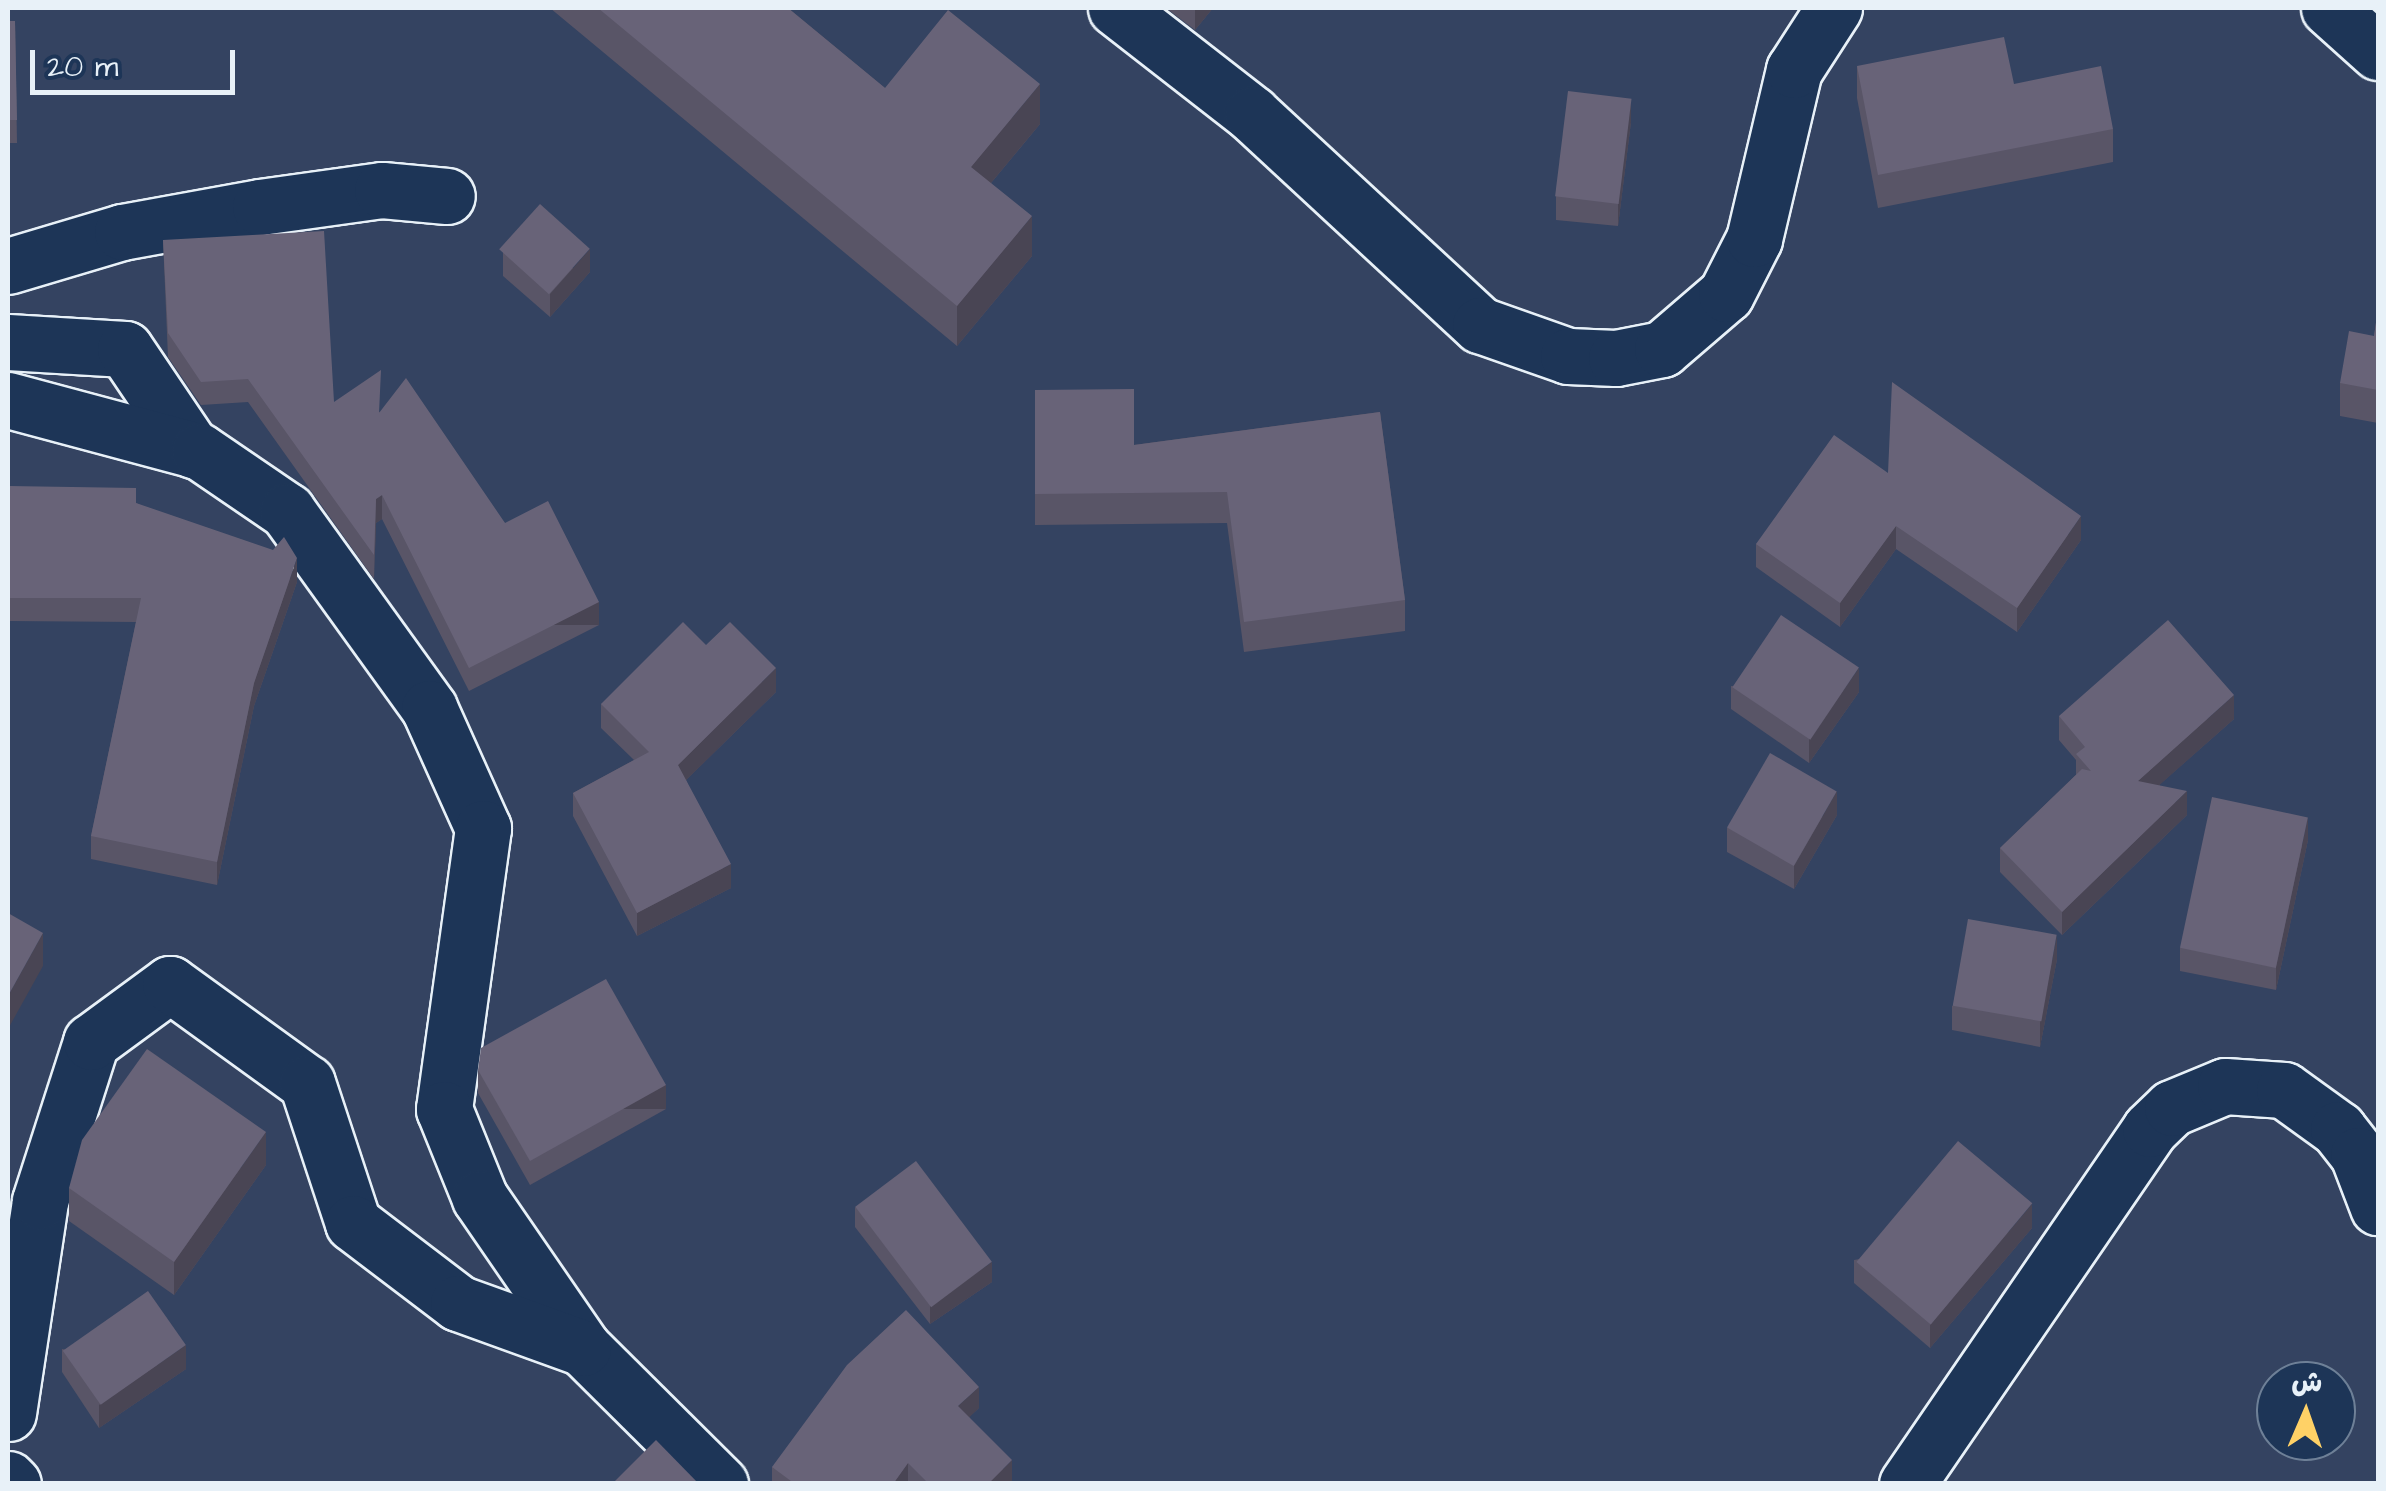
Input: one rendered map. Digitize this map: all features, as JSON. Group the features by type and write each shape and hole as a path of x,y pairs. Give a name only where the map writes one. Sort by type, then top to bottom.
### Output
{"street":[{"path":"1116,8 1252,114 1480,325 1568,356 1616,358 1662,349 1726,294 1754,239 1794,70 1834,8"},
{"path":"2329,8 2378,52"},
{"path":"8,266 122,232 260,207 382,190 447,196"},
{"path":"8,342 125,349 193,450"},
{"path":"8,400 193,450 287,511 342,579 429,708 483,828 470,964 444,1109 480,1198 583,1348 720,1484"},
{"path":"8,1413 40,1202 91,1042 170,984 308,1082 353,1223 458,1304 583,1348"},
{"path":"1907,1484 2150,1129 2172,1108 2225,1086 2284,1090 2338,1128 2358,1155 2378,1207"}],"building":[{"path":"598,8 788,8 885,88 948,10 1040,84 971,167 1032,216 957,306"},
{"path":"8,21 15,21 17,120 8,120"},
{"path":"2004,37 2014,84 2101,66 2113,129 1878,175 1857,66"},
{"path":"1568,91 1632,99 1619,204 1555,196"},
{"path":"540,204 590,249 549,294 499,249"},
{"path":"324,231 334,402 381,370 379,413 406,378 505,523 548,501 599,602 469,668 382,495 376,499 374,555 248,379 201,382 168,333 163,240"},
{"path":"2378,309 2378,390 2340,383 2349,331 2374,336"},
{"path":"1892,382 2081,516 2017,608 1896,526 1840,603 1756,544 1834,435 1888,473"},
{"path":"1134,389 1134,445 1380,412 1405,600 1244,622 1227,492 1035,494 1035,390"},
{"path":"8,486 136,488 136,503 273,550 284,537 297,558 254,683 217,862 91,836 141,598 8,598"},
{"path":"1781,615 1859,668 1810,740 1732,687"},
{"path":"2168,620 2234,695 2138,781 2187,791 2062,912 2000,848 2082,769 2091,771 2076,754 2085,747 2059,716"},
{"path":"683,622 706,645 730,622 776,668 678,765 731,864 637,913 573,793 649,752 601,704"},
{"path":"1770,753 1837,792 1794,866 1727,827"},
{"path":"2212,797 2308,817 2276,968 2180,948"},
{"path":"8,913 43,933 8,996"},
{"path":"1968,919 2057,935 2041,1021 1953,1006"},
{"path":"606,979 666,1085 530,1161 478,1070 481,1048"},
{"path":"147,1049 266,1132 174,1262 69,1188 82,1140"},
{"path":"1958,1141 2032,1203 1931,1324 1856,1262"},
{"path":"916,1161 992,1262 931,1307 855,1207"},
{"path":"148,1291 186,1345 101,1405 63,1351"},
{"path":"906,1310 979,1387 958,1406 1012,1460 988,1484 929,1484 908,1463 893,1484 795,1484 772,1467 847,1365"},
{"path":"656,1440 699,1484 612,1484"}]}
